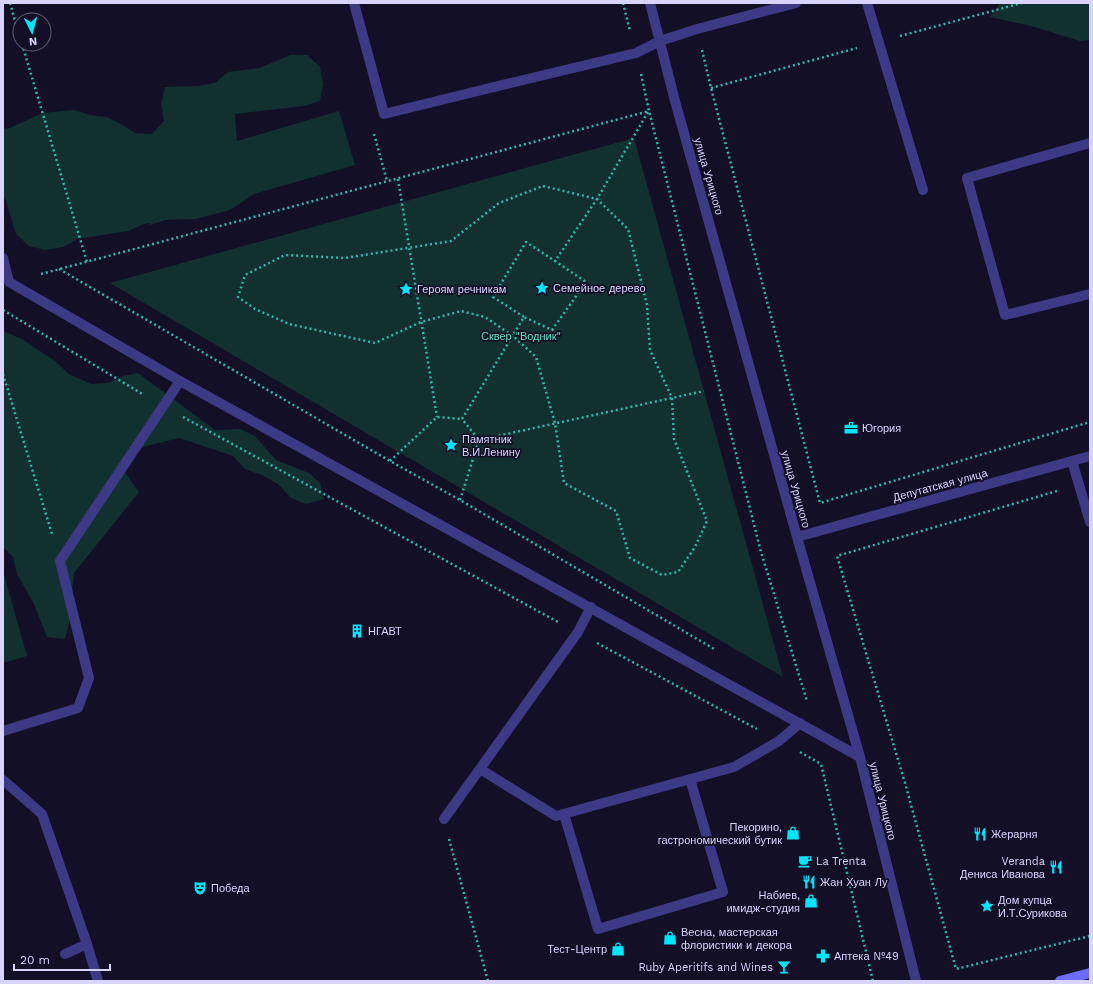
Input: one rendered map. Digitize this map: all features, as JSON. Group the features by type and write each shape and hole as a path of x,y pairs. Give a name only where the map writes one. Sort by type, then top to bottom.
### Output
{"street":[{"path":"354,3 384,114 636,53 660,41 697,29 796,3"},
{"name":"улица Урицкого","path":"650,3 675,101 860,757 916,981"},
{"path":"867,3 923,190"},
{"path":"1090,143 968,178 1005,315 1090,294"},
{"path":"3,258 6,284 860,757"},
{"path":"3,731 78,708 89,678 60,561 180,381"},
{"name":"Депутатская улица","path":"797,538 1090,456"},
{"path":"1072,461 1090,522"},
{"path":"444,819 578,632 591,607"},
{"path":"480,769 556,816 734,767 779,741 800,723"},
{"path":"564,814 598,929 723,892 690,779"},
{"path":"3,780 42,814 87,944 98,981"},
{"path":"64,954 87,944"},
{"path":"1063,981 1090,973"}],"path":[{"path":"24,52 87,262"},
{"path":"711,88 820,503 1090,422"},
{"path":"6,284 649,111"},
{"path":"555,261 597,199 649,111"},
{"path":"649,111 761,552 808,704 801,700"},
{"path":"398,179 437,417"},
{"path":"543,186 597,199 628,229 647,305 650,350 672,398 674,439 707,521 695,547 678,572 662,575 630,558 616,511 564,483 555,424 536,357 513,336 485,317 461,310 421,322 375,343 290,324 255,309 238,297 245,275 285,254 345,258 452,241 499,203 543,186"},
{"path":"526,242 555,261 586,282 552,330 524,317 493,298 526,242"},
{"path":"59,269 460,500 719,652"},
{"path":"3,310 163,406 821,764 873,981"},
{"path":"462,419 524,317"},
{"path":"3,374 60,561"},
{"path":"479,440 704,391"},
{"path":"390,461 437,417 462,419 479,440"},
{"path":"460,500 479,440"},
{"path":"1079,485 837,556 905,783 956,969 1090,936"},
{"path":"444,819 488,981"}],"green space":[{"path":"1000,3 1090,3 1090,40 1080,41 1031,26 990,17"},
{"path":"290,55 307,55 320,67 323,84 320,101 304,106 235,114 237,141 339,111 355,165 254,194 230,210 196,219 165,220 150,225 149,223 144,224 128,231 78,239 63,247 45,250 29,246 16,234 6,201 3,196 3,129 10,128 42,113 74,110 90,115 107,117 135,133 152,134 164,121 161,103 165,87 198,86 215,83 228,72 260,68"},
{"name":"Сквер \"Водник\"","path":"634,138 783,677 110,283"},
{"path":"3,331 22,339 55,361 69,374 91,384 108,383 123,376 138,373 215,430 240,429 255,436 276,460 309,473 320,483 324,499 306,504 291,498 278,484 262,475 245,469 233,456 179,438 143,447 122,468 139,492 74,573 69,623 65,639 47,637 34,604 17,574 13,557 3,547"},
{"path":"3,571 27,656 3,663"}],"place":[{"name":"Семейное дерево","path":"542,288"},
{"name":"Героям речникам","path":"406,289"},
{"name":"Югория","path":"851,428"},
{"name":"Памятник В.И.Ленину","path":"451,445"},
{"name":"НГАВТ","path":"357,631"},
{"name":"Пекорино, гастрономический бутик","path":"793,833"},
{"name":"Жерарня","path":"980,834"},
{"name":"La Trenta","path":"805,861"},
{"name":"Veranda Дениса Иванова","path":"1056,867"},
{"name":"Жан Хуан Лу","path":"809,882"},
{"name":"Победа","path":"200,888"},
{"name":"Набиев, имидж-студия","path":"811,901"},
{"name":"Дом купца И.Т.Сурикова","path":"987,906"},
{"name":"Весна, мастерская флористики и декора","path":"670,938"},
{"name":"Тест-Центр","path":"618,949"},
{"name":"Аптека №49","path":"823,956"},
{"name":"Ruby Aperitifs and Wines","path":"784,967"}]}
